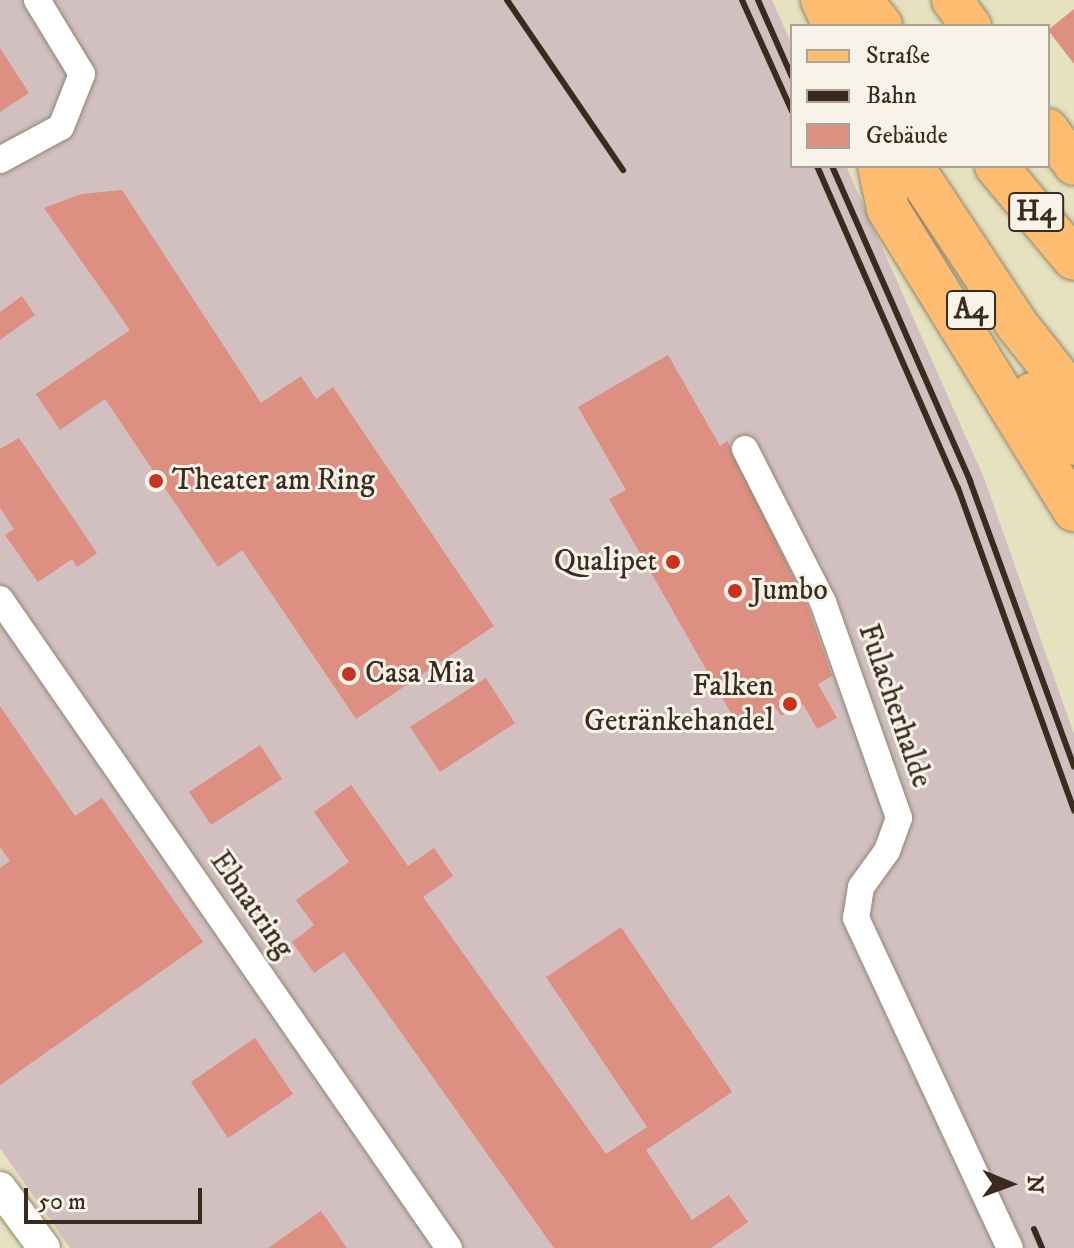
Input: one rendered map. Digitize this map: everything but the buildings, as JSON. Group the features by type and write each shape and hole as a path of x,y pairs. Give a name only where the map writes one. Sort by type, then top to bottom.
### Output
{"highway":[{"path":"797,0 808,24"},
{"path":"822,0 833,24"},
{"path":"861,0 879,24"},
{"path":"881,168 888,209 1032,434 1074,510"},
{"name":"A4","path":"882,168 976,317 1074,444"},
{"name":"A4","path":"913,168 1018,326 1074,397"},
{"name":"H4","path":"998,168 1074,259"}],"main road":[{"path":"952,0 970,24"},
{"path":"1050,132 1074,165"}],"street":[{"path":"0,160 61,127 82,74 37,0"},
{"name":"Fulacherhalde","path":"745,449 823,602 899,818 887,851 861,887 856,918 1010,1248"},
{"name":"Ebnatring","path":"0,599 449,1248"},
{"path":"0,1188 44,1248"}],"shaded area":[{"path":"0,0 772,0 790,40 790,168 847,168 984,478 1074,734 1074,1248 70,1248 0,1148"}],"railway":[{"path":"507,0 623,170"},
{"path":"742,0 790,107"},
{"path":"758,0 790,72"},
{"path":"818,168 958,488 1074,811"},
{"path":"833,168 970,481 1074,767"},
{"path":"1034,1229 1042,1248"}],"place":[{"name":"Theater am Ring","path":"156,481"},
{"name":"Qualipet","path":"673,562"},
{"name":"Jumbo","path":"735,591"},
{"name":"Casa Mia","path":"349,674"},
{"name":"Falken Getränkehandel","path":"790,704"}]}
